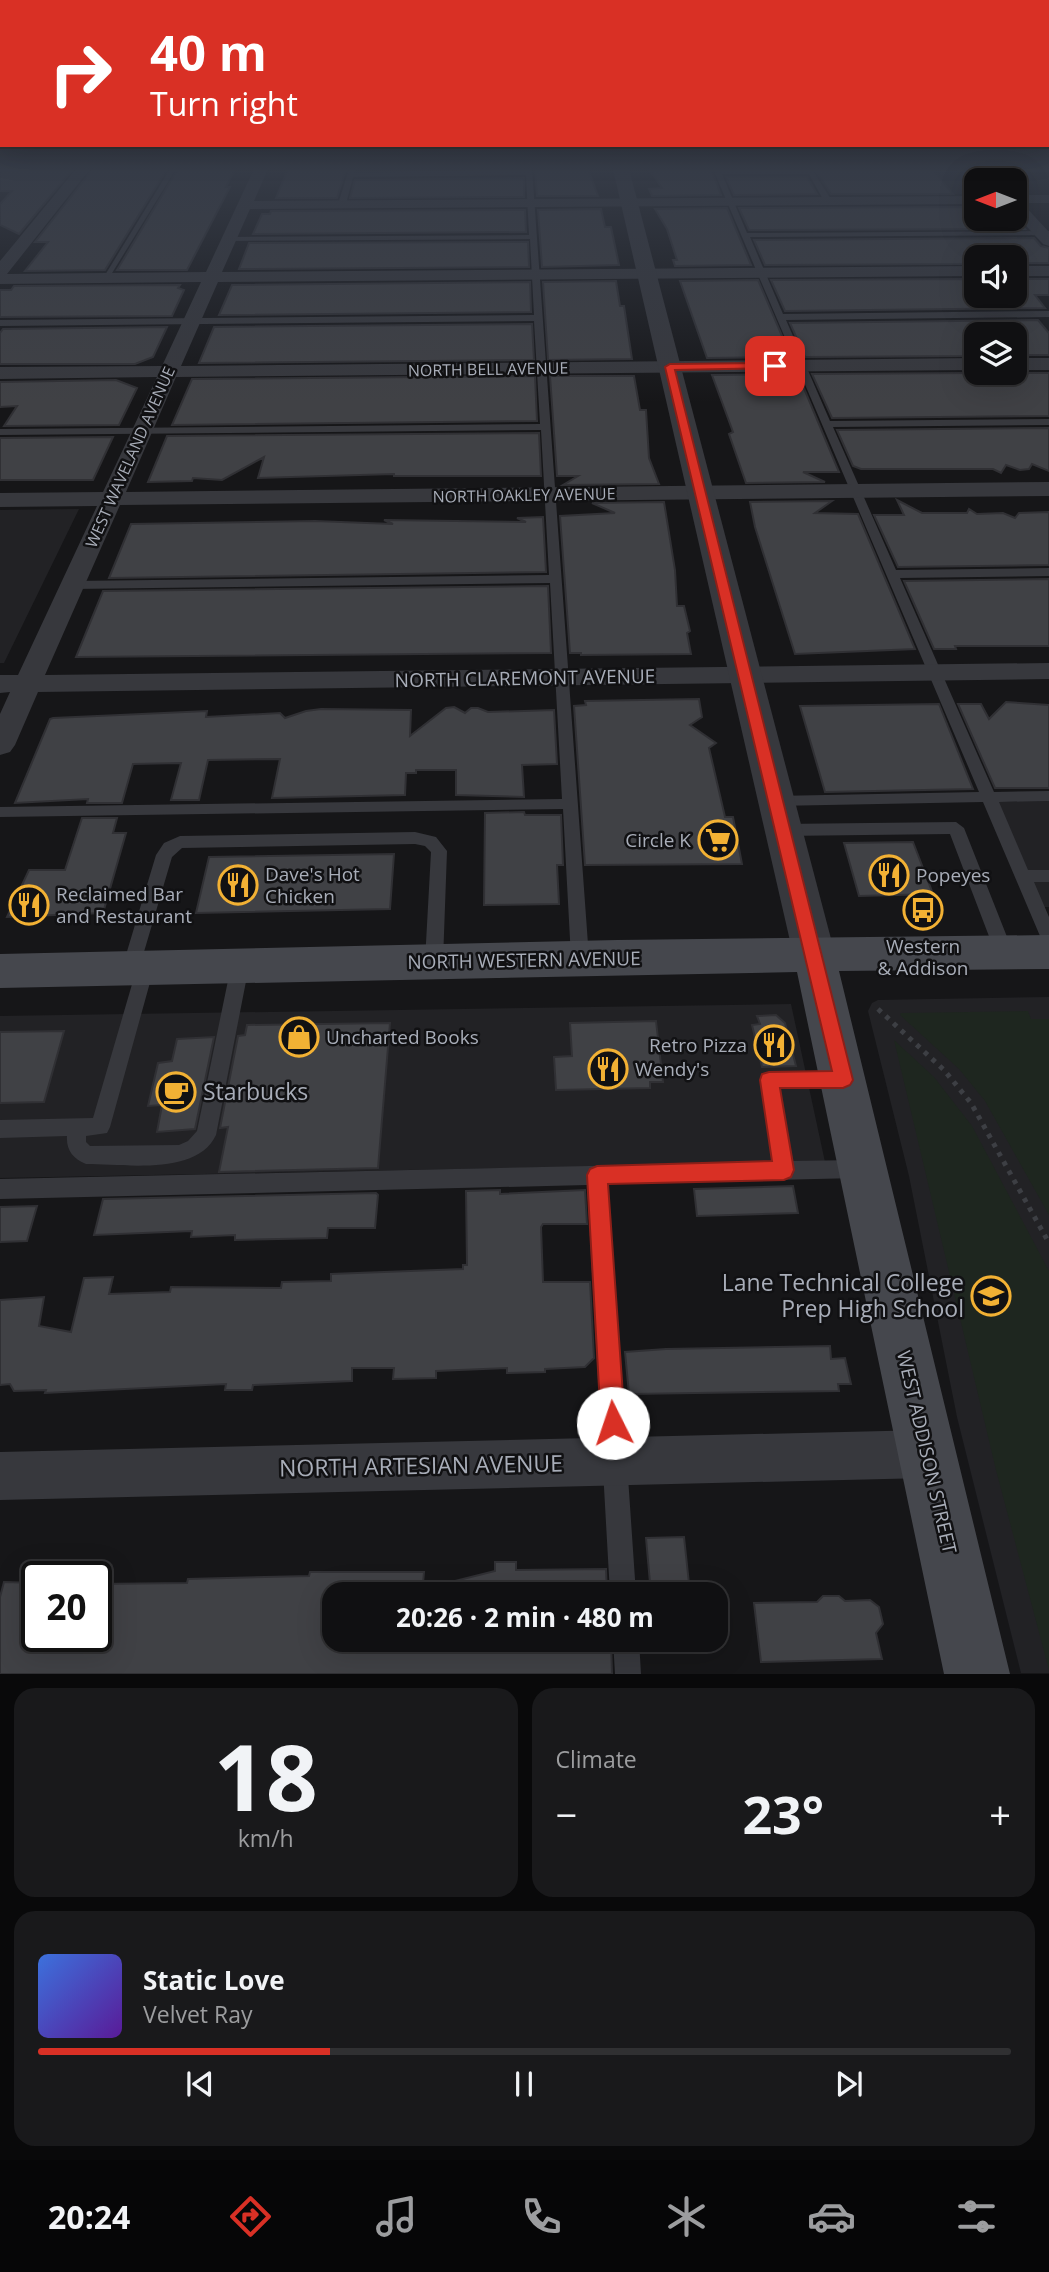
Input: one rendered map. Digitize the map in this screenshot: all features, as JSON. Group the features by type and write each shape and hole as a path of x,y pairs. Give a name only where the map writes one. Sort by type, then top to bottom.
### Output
{"main road":[{"name":"NORTH WESTERN AVENUE","path":"0,971 580,958 1049,952"},
{"name":"WEST ADDISON STREET","path":"814,954 977,1674"}],"street":[{"path":"0,272 20,247"},
{"name":"WEST WAVELAND AVENUE","path":"0,744 225,247"},
{"name":"WEST ADDISON STREET","path":"640,247 814,954"},
{"path":"0,279 964,271"},
{"path":"1027,271 1049,271"},
{"path":"1027,364 1049,363"},
{"name":"NORTH BELL AVENUE","path":"0,373 964,364"},
{"name":"NORTH OAKLEY AVENUE","path":"0,500 1049,489"},
{"name":"NORTH CLAREMONT AVENUE","path":"0,684 1049,671"},
{"name":"NORTH ARTESIAN AVENUE","path":"0,1476 926,1454"}],"lane":[{"path":"105,278 124,247"},
{"path":"535,247 580,958"},
{"path":"750,247 1049,936"},
{"path":"780,317 1049,314"},
{"path":"0,323 539,318"},
{"path":"827,424 1049,422"},
{"path":"0,432 546,427"},
{"path":"892,574 1049,572"},
{"path":"72,586 556,579"},
{"path":"779,816 989,797 1049,796"},
{"path":"0,812 571,804"},
{"path":"779,816 956,828 1004,952"},
{"path":"0,1129 100,1127 164,855 170,847 180,842 415,838 430,841 439,851 434,961"},
{"path":"1023,876 1049,876"},
{"path":"76,1127 76,1145 86,1155 180,1154 195,1147 206,1135 240,965"},
{"path":"784,1170 769,1080 843,1080"},
{"path":"0,1189 864,1169"},
{"path":"597,1175 623,1582"},
{"path":"627,1652 628,1674"}],"path":[{"path":"878,1009 944,1070 971,1104 1049,1243"}],"shaded area":[{"path":"79,509 4,663 0,663 0,510"},
{"path":"1049,801 1049,907 1043,907 996,802"},
{"name":"Lane Technical College Prep High School","path":"1049,997 1049,1673 1021,1673 957,1417 909,1176 868,1011 872,1003 878,1000"},
{"path":"791,1004 825,1162 0,1178 0,1016"},
{"path":"1028,1011 1031,1019 1049,1019 1049,1215 985,1101 959,1069 900,1015"},
{"path":"894,1040 934,1077 972,1126 1049,1271 1049,1670 996,1470"}],"building":[{"path":"44,247 119,247 105,270 25,271"},
{"path":"131,247 199,247 187,270 117,270"},
{"path":"247,247 528,247 529,267 239,269"},
{"path":"541,247 615,247 619,265 542,267"},
{"path":"673,247 743,247 751,265 675,266 673,260 677,260"},
{"path":"757,247 964,247 964,264 765,265"},
{"path":"1027,247 1049,248 1049,263 1027,263"},
{"path":"964,279 964,308 1027,308 1027,279 1049,279 1049,295 1035,295 1045,308 785,311 771,280"},
{"path":"758,280 791,357 707,358 680,281"},
{"path":"616,281 620,306 624,306 632,359 548,360 543,282"},
{"path":"530,282 531,312 219,315 232,285"},
{"path":"180,285 178,288 184,290 172,316 0,317 0,290 11,290 14,286"},
{"path":"1038,320 1049,333 1049,355 1027,355 1027,322 964,322 964,356 805,357 790,323"},
{"path":"532,324 534,360 199,363 214,327"},
{"path":"167,327 153,357 135,364 0,364 0,333 3,329"},
{"path":"964,373 964,385 1027,385 1027,373 1049,373 1049,416 832,418 812,374"},
{"path":"798,374 839,472 803,472 825,482 746,483 729,434 733,432 712,375"},
{"path":"535,376 537,421 172,425 192,379"},
{"path":"550,376 634,376 640,410 646,410 649,458 659,484 563,485 578,476 557,476"},
{"path":"116,380 137,388 119,425 4,426 17,406 0,407 0,382"},
{"path":"1049,428 1049,471 1032,464 1029,469 1020,470 1006,465 1001,473 993,469 861,469 853,466 837,430"},
{"path":"539,433 541,476 394,474 258,478 264,457 222,480 193,478 192,481 148,482 167,436"},
{"path":"113,437 93,480 0,480 0,438"},
{"path":"897,500 922,513 967,513 969,509 977,514 1003,513 1015,518 1019,513 1049,512 1049,565 898,567 874,515 904,515"},
{"path":"832,501 815,513 858,514 915,649 795,654 755,527 750,502"},
{"path":"664,502 675,570 677,606 684,606 690,631 687,633 691,654 570,653 560,516 615,513 592,503"},
{"path":"543,517 546,572 109,578 131,524 315,521 393,524 384,520 526,522 517,518"},
{"path":"1049,579 1049,646 955,646 956,649 934,649 904,581"},
{"path":"548,586 551,653 76,657 103,591"},
{"path":"699,699 702,717 690,725 716,743 709,748 725,817 733,817 742,864 585,865 574,706 586,705 585,701"},
{"path":"1006,702 1049,705 1049,788 995,788 958,704 981,704 989,719"},
{"path":"939,704 973,789 825,792 800,706"},
{"path":"454,707 465,713 471,708 488,712 554,710 557,764 522,765 524,797 456,795 456,770 416,770 416,773 406,773 405,795 272,798 280,759 208,760 199,800 171,800 181,763 133,764 122,803 87,803 88,799 15,803 50,719 53,718 207,711 206,717 280,713 285,718 321,709 411,710 410,736 446,708"},
{"path":"524,812 525,815 561,815 563,865 557,865 559,904 484,905 485,813"},
{"path":"82,818 117,818 113,833 126,833 103,913 7,917 29,870 65,870"},
{"name":"Popeyes","path":"913,842 933,894 859,896 844,843"},
{"path":"394,854 390,909 196,913 209,857"},
{"name":"Retro Pizza","path":"776,1015 785,1023 796,1066 762,1067 752,1025 760,1024 757,1016"},
{"name":"Wendy's","path":"656,1021 663,1082 650,1082 650,1088 556,1090 554,1057 572,1056 570,1023"},
{"path":"390,1023 378,1168 219,1172 228,1127 220,1128 238,1036 245,1035 247,1025"},
{"path":"64,1031 44,1102 0,1103 0,1032"},
{"name":"Starbucks","path":"214,1037 195,1129 157,1132 162,1105 148,1106 158,1063 172,1061 177,1039"},
{"path":"793,1186 798,1213 697,1216 694,1189"},
{"path":"500,1190 500,1194 585,1190 587,1224 543,1224 541,1227 543,1282 590,1282 594,1358 585,1367 545,1369 545,1372 507,1373 507,1368 436,1371 436,1378 393,1379 394,1368 352,1368 352,1381 253,1385 252,1390 225,1390 226,1384 45,1393 46,1390 14,1391 10,1384 0,1385 0,1300 44,1297 39,1326 71,1332 84,1278 113,1277 109,1294 170,1292 171,1287 281,1288 282,1282 331,1281 331,1274 463,1269 463,1265 467,1265 466,1191"},
{"path":"376,1193 375,1228 328,1228 327,1238 235,1240 235,1235 191,1237 192,1231 94,1235 103,1199"},
{"path":"37,1206 27,1241 0,1242 0,1207"},
{"path":"830,1346 831,1359 845,1358 851,1384 838,1384 839,1391 629,1394 625,1352"},
{"path":"684,1537 689,1582 650,1582 646,1538"},
{"path":"495,1562 516,1562 516,1570 606,1569 607,1582 451,1582 495,1571"},
{"path":"310,1572 424,1572 423,1582 322,1582 322,1652 611,1652 612,1674 0,1674 0,1597 4,1582 21,1583 21,1652 112,1652 112,1584 187,1583 188,1579 309,1576"},
{"path":"823,1596 839,1596 845,1601 870,1600 879,1607 883,1624 876,1633 882,1659 761,1662 754,1603 817,1602"}],"place":[{"name":"Circle K","path":"718,840"},
{"name":"Popeyes","path":"889,875"},
{"name":"Dave's Hot Chicken","path":"238,885"},
{"name":"Reclaimed Bar and Restaurant","path":"29,905"},
{"name":"Western & Addison","path":"923,910"},
{"name":"Uncharted Books","path":"299,1037"},
{"name":"Retro Pizza","path":"774,1045"},
{"name":"Wendy's","path":"608,1069"},
{"name":"Starbucks","path":"176,1092"},
{"name":"Lane Technical College Prep High School","path":"991,1296"}],"route":[{"path":"613,1423 597,1175 784,1170 769,1080 843,1080 670,367 775,366"}]}
